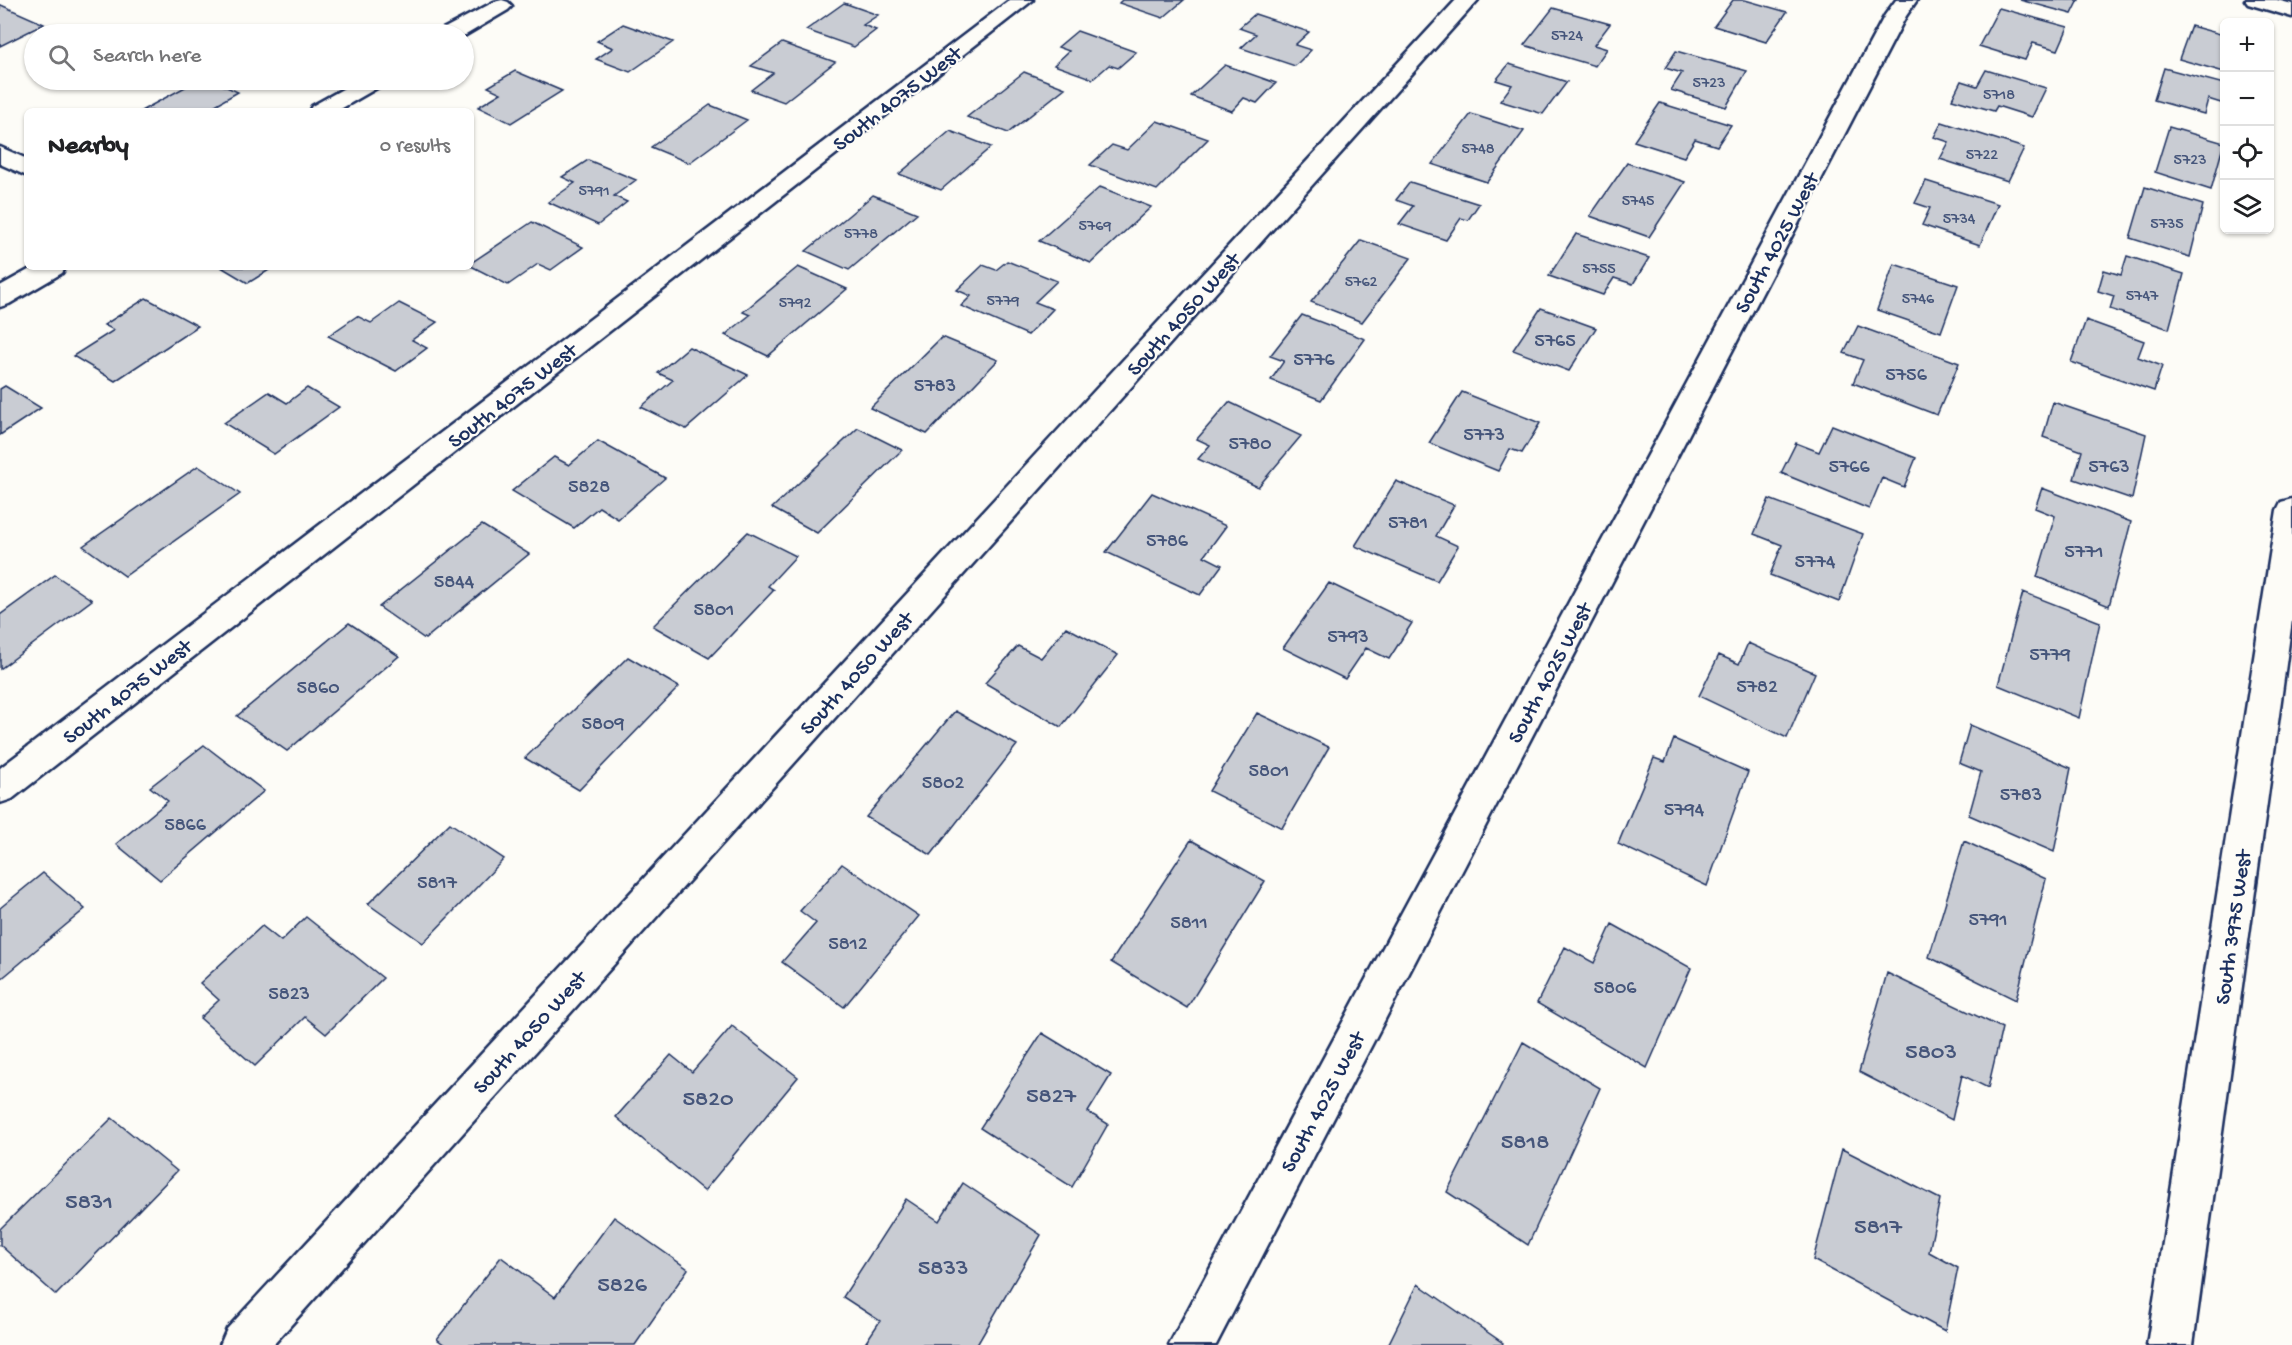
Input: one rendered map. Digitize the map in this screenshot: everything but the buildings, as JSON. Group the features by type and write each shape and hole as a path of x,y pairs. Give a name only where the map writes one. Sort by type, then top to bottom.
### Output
{"street":[{"name":"South 4075 West","path":"0,788 1023,0"},
{"name":"South 4050 West","path":"243,1345 1468,0"},
{"name":"South 4025 West","path":"1192,1345 1896,15 1907,0"},
{"path":"2255,0 2292,11"},
{"path":"469,24 501,6"},
{"path":"325,108 357,90"},
{"path":"0,154 24,167"},
{"path":"0,298 48,270"},
{"name":"South 3975 West","path":"2170,1345 2292,510"}]}
